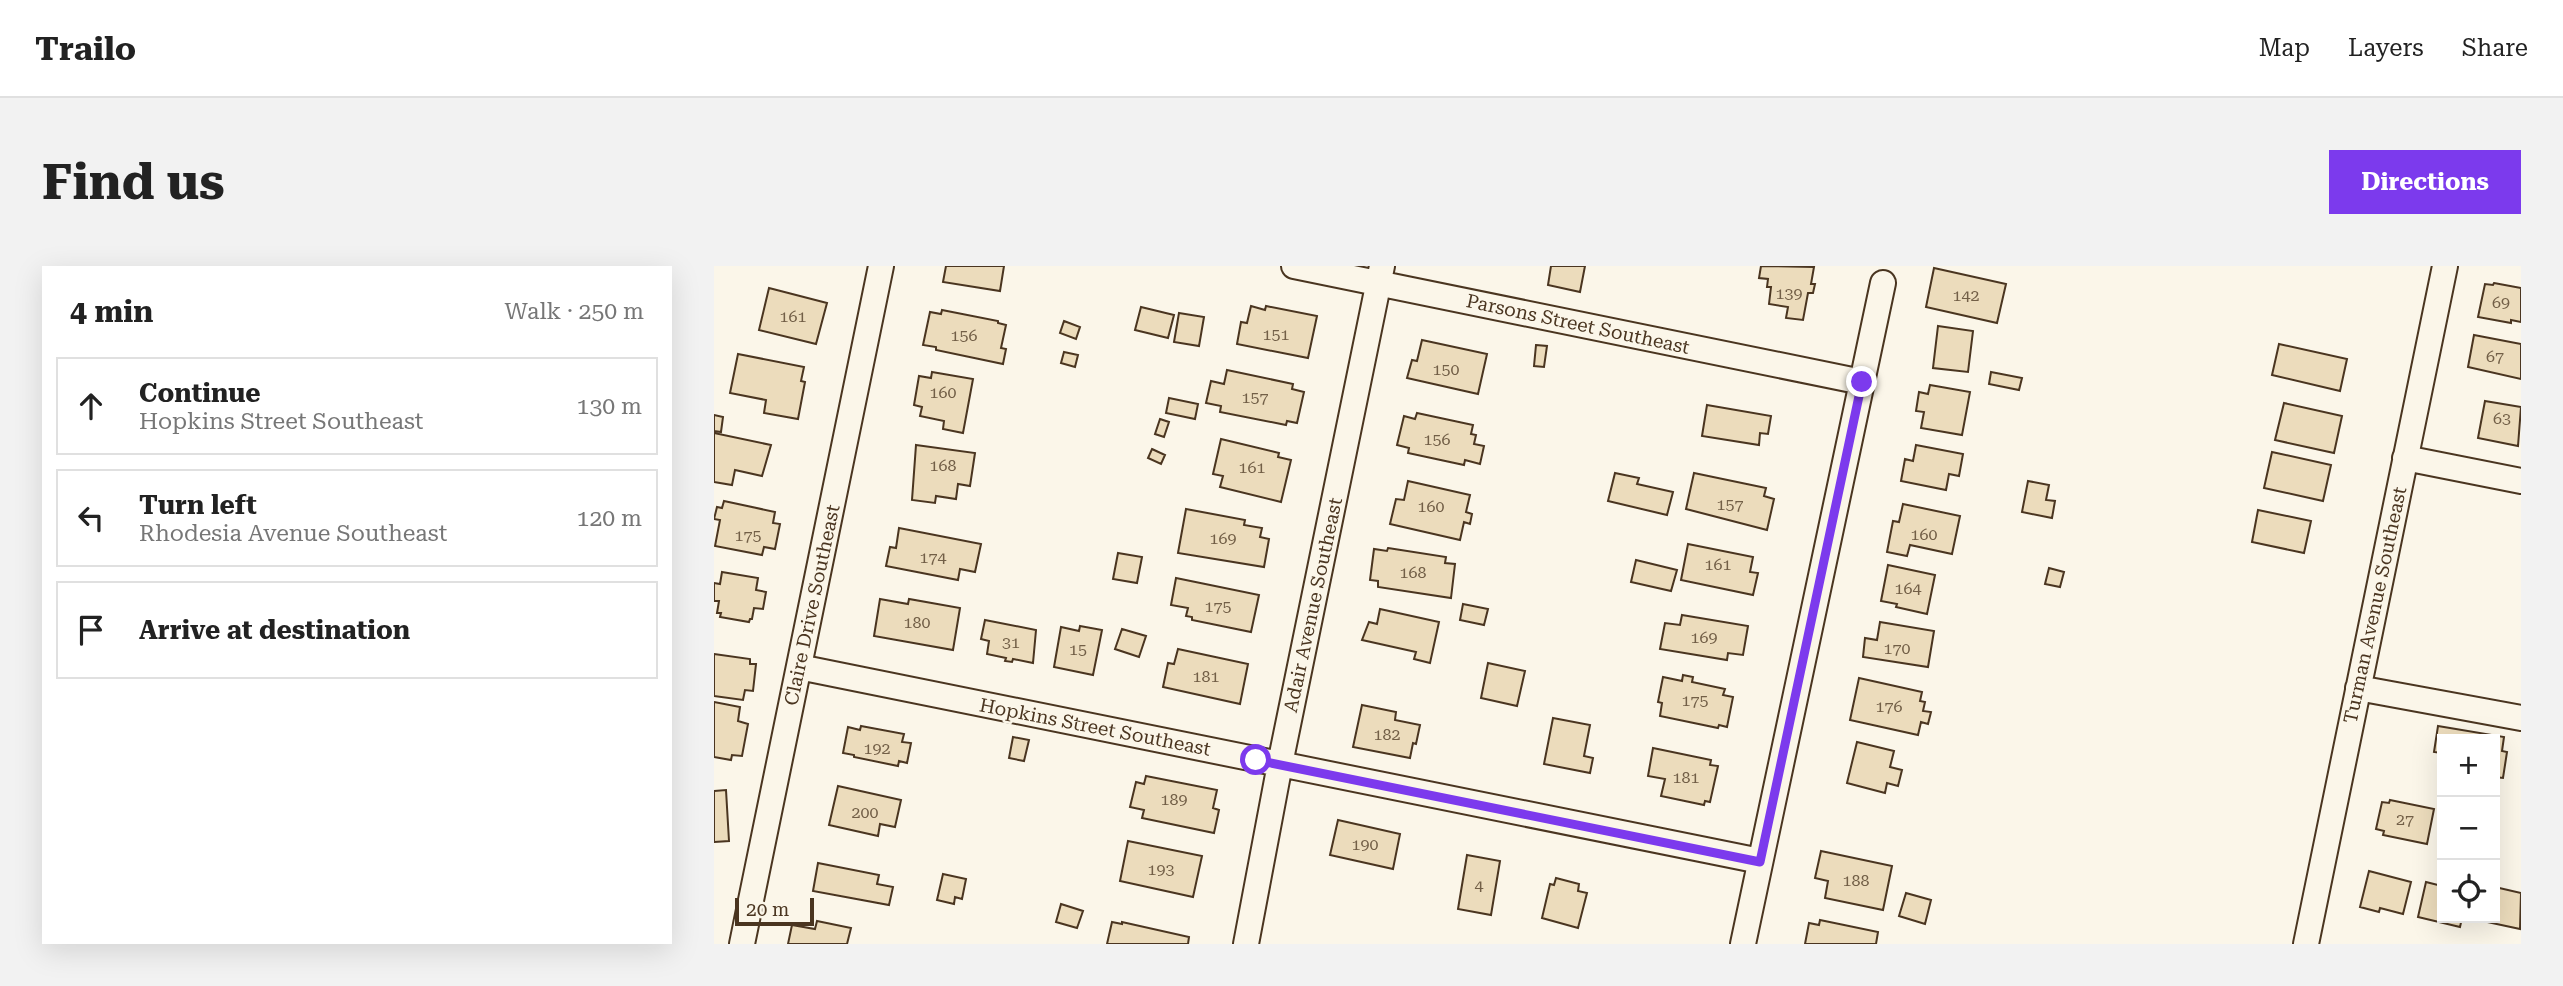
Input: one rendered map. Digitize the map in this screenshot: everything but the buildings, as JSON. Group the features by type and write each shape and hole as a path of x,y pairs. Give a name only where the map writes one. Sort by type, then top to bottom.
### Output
{"street":[{"name":"Claire Drive Southeast","path":"742,944 881,266"},
{"name":"Parsons Street Southeast","path":"1294,266 1380,275 1862,382"},
{"name":"Turman Avenue Southeast","path":"2306,944 2445,266"},
{"name":"Adair Avenue Southeast","path":"1246,944 1380,275"},
{"path":"1743,944 1883,283"},
{"path":"2405,458 2521,481"},
{"name":"Hopkins Street Southeast","path":"799,667 1760,862"},
{"path":"2358,688 2521,718"}],"route":[{"path":"1256,760 1760,862 1862,382"}]}
